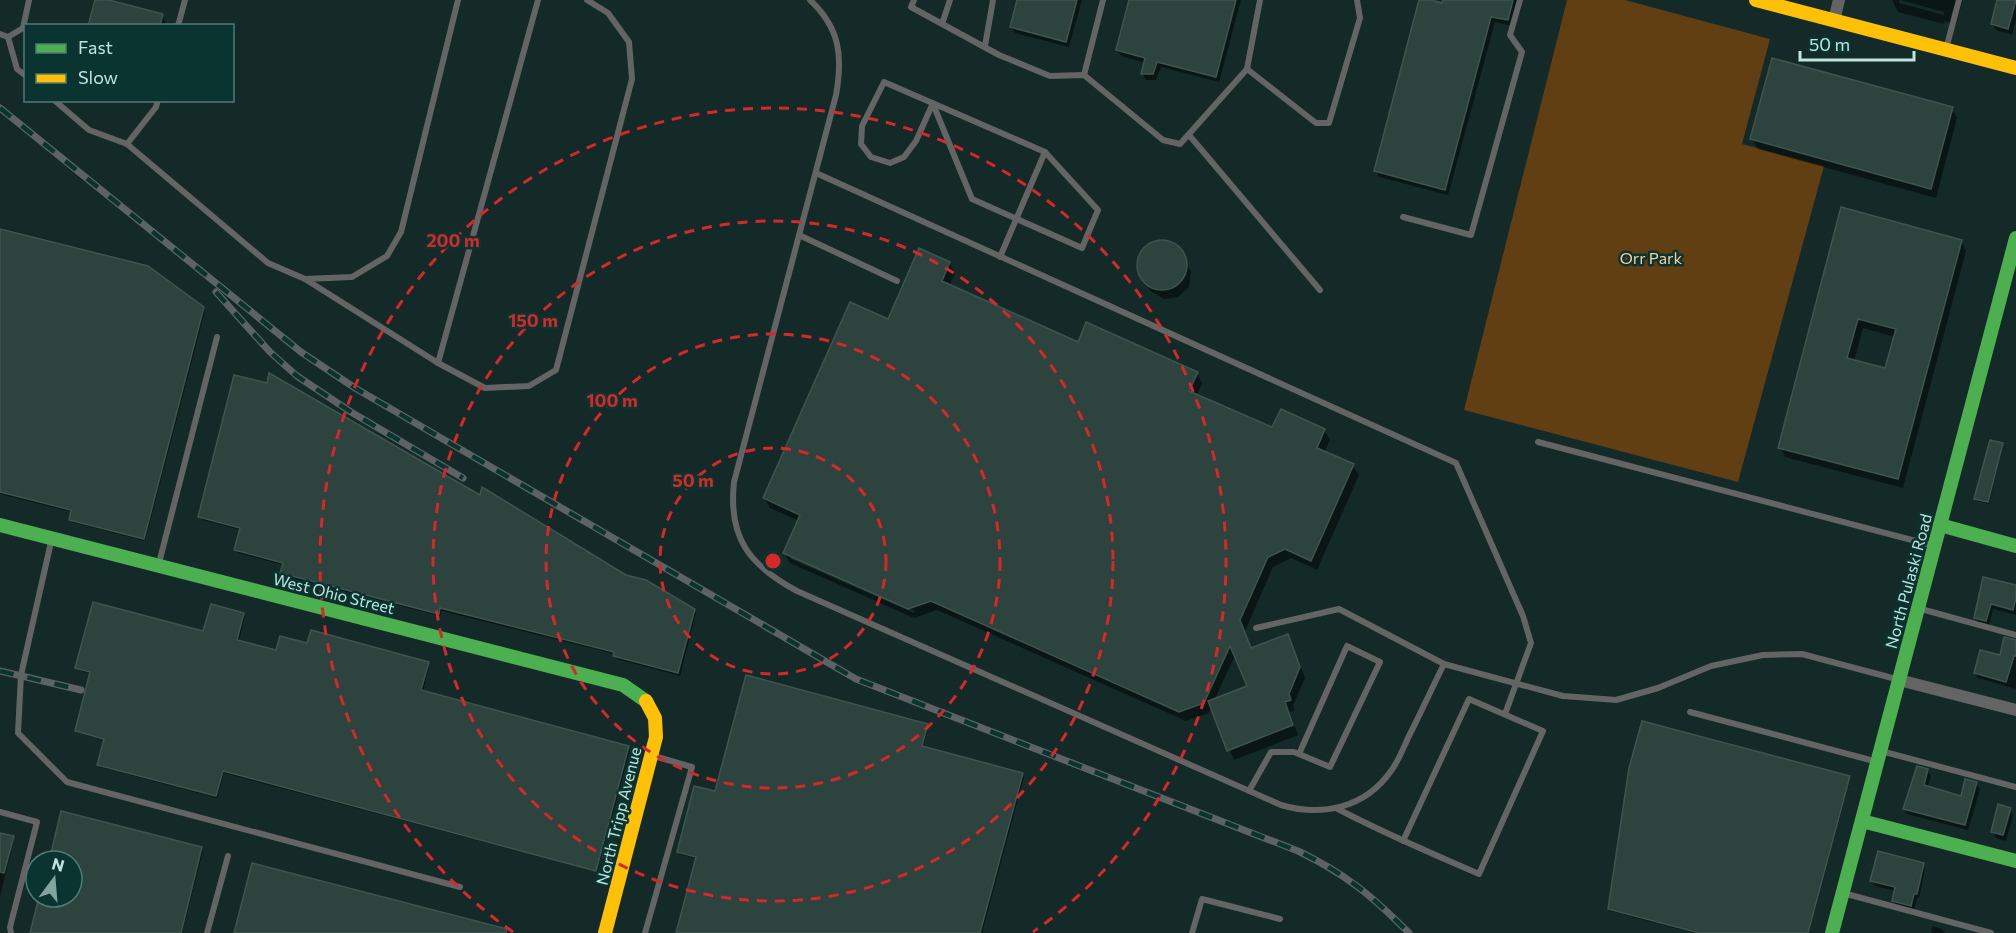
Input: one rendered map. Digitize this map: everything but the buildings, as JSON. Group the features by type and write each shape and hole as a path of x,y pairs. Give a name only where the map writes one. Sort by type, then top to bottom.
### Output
{"street":[{"path":"1756,0 1794,5 1834,20 2016,68"},
{"path":"1834,20 1839,0"},
{"name":"North Pulaski Road","path":"1832,933 2016,238"},
{"name":"West Ohio Street","path":"0,525 623,685 639,693 652,708"},
{"path":"1940,525 2016,546"},
{"path":"1899,680 2016,710"},
{"name":"North Tripp Avenue","path":"605,933 651,755 657,722 652,708"},
{"path":"1862,822 2016,861"}],"lane":[{"path":"9,37 23,28 29,0"},
{"path":"178,24 184,0"},
{"path":"305,279 352,277 387,256 401,232 458,0"},
{"path":"438,363 538,0"},
{"path":"56,102 89,130 128,144 268,263 305,279 438,363 485,388 529,387 556,370 632,79 629,42 608,13 587,0"},
{"path":"810,0 818,7 834,30 840,70 837,94 734,482 732,504 734,523 743,545 757,563 774,579 797,591 1281,806 1298,810 1316,812 1336,808 1356,801 1374,790 1392,770 1444,663"},
{"path":"914,0 911,7 999,56 1050,76 1084,75 1163,140 1180,144 1247,69 1260,0"},
{"path":"942,24 950,0"},
{"path":"984,46 993,0"},
{"path":"1084,75 1103,0"},
{"path":"1247,69 1316,123 1329,123 1360,18 1357,0"},
{"path":"1403,217 1471,235 1522,52 1510,36 1520,0"},
{"path":"1946,50 1959,0"},
{"path":"0,34 9,37"},
{"path":"9,37 17,69 24,74"},
{"path":"884,81 1045,152 1098,210 1082,248 972,199 933,103 916,141 904,157 890,163 871,157 861,144 862,126 884,81"},
{"path":"128,144 157,102"},
{"path":"1189,135 1320,290"},
{"path":"1000,257 1045,152"},
{"path":"816,173 1456,463 1522,615 1531,643 1518,684 1505,714"},
{"path":"799,235 897,281"},
{"path":"158,565 217,337"},
{"path":"1538,442 1935,546"},
{"path":"52,538 21,675 18,733 66,782 460,887"},
{"path":"1918,608 2016,634"},
{"path":"1256,628 1339,609 1444,663 1563,696 1616,700 1658,688 1711,666 1763,655 1802,654 1899,680"},
{"path":"1249,791 1271,752 1299,754 1330,766 1380,662 1347,646 1299,754"},
{"path":"1336,808 1403,841 1479,874 1543,731 1469,699 1403,841"},
{"path":"1690,712 2016,787"},
{"path":"645,933 692,766 651,755"},
{"path":"0,812 37,822 10,927 11,933"},
{"path":"207,933 228,856"},
{"path":"1843,893 1991,933"},
{"path":"1192,933 1202,899 1280,920"}],"green space":[{"name":"Orr Park","path":"1567,0 1625,0 1770,39 1742,144 1824,166 1738,482 1464,410"}],"railway":[{"path":"0,108 301,352 355,388 856,679 1298,851 1330,868 1358,887 1409,933"},
{"path":"216,292 270,352 297,376 351,412 463,478"},
{"path":"0,671 81,690"}],"traffic: fast":[{"path":"1832,933 2016,238"},
{"path":"0,525 623,685 646,701"},
{"path":"1940,525 2016,546"},
{"path":"1862,821 2016,861"}],"traffic: slow":[{"path":"1756,0 2016,68"},
{"path":"605,933 656,737 655,718 646,701"}]}
